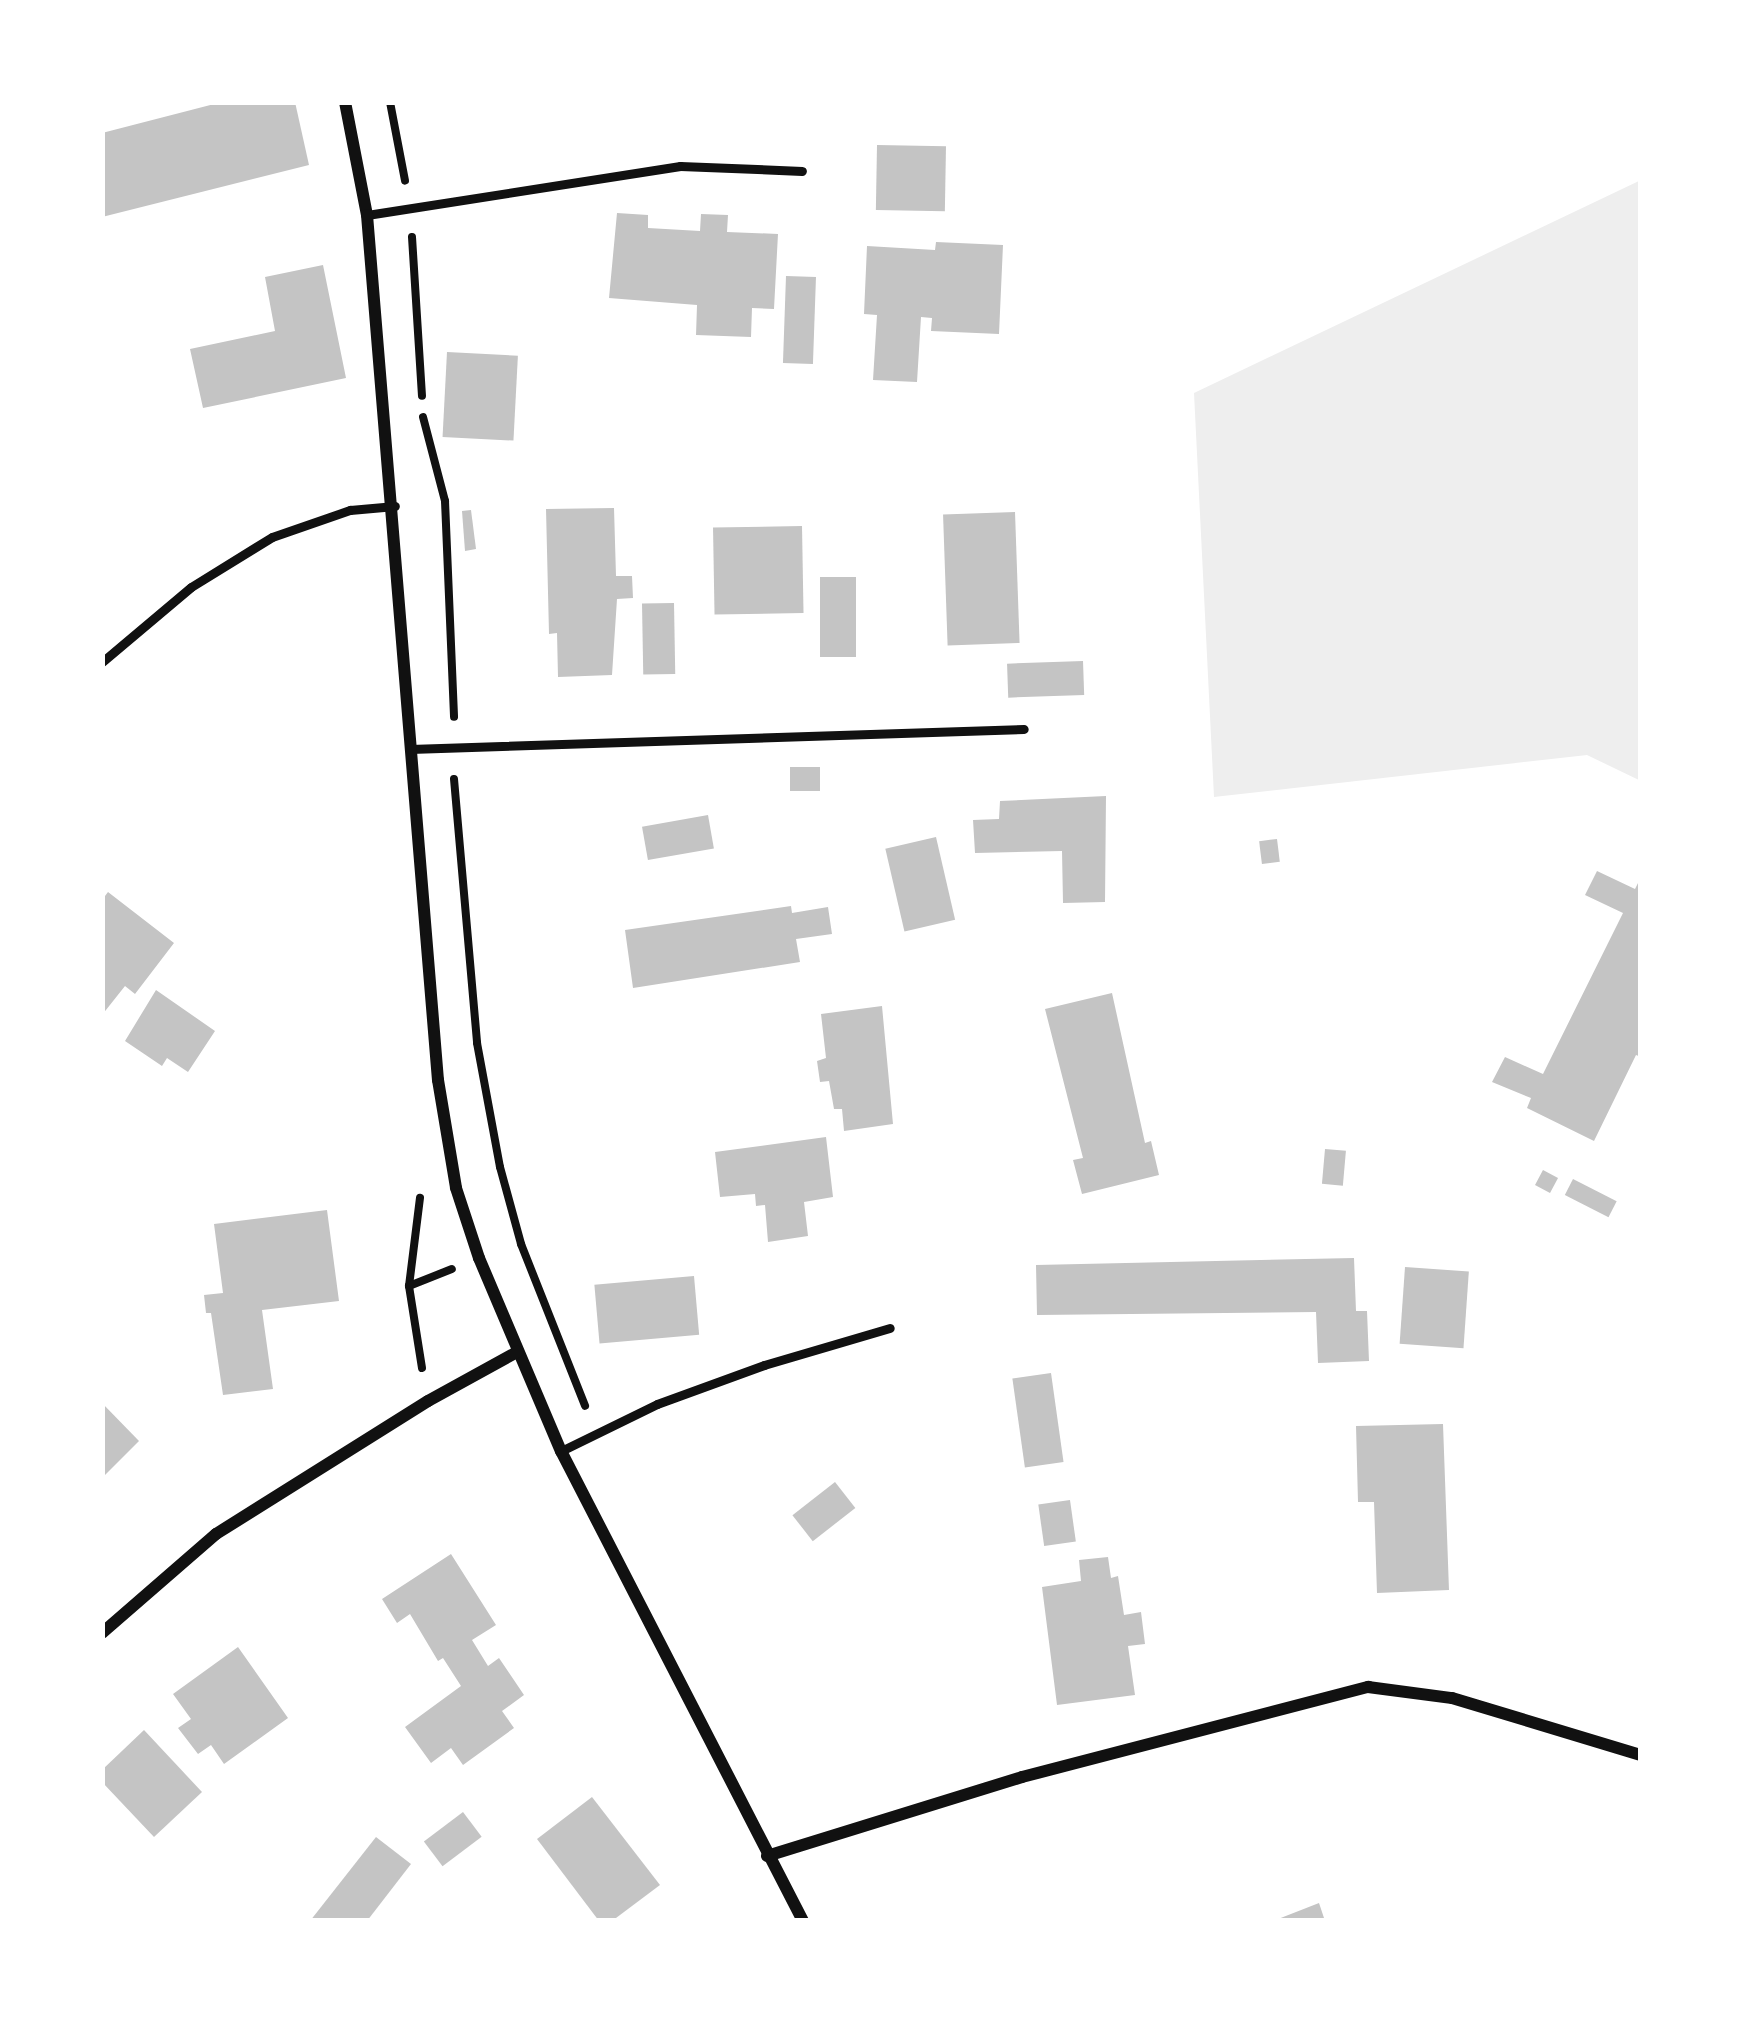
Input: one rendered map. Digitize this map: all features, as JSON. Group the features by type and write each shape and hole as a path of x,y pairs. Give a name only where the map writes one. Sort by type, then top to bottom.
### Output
{"street":[{"path":"345,102 367,215 438,1080 456,1188 479,1258 561,1451 803,1921"},
{"path":"102,1633 216,1534 428,1401 517,1352"},
{"path":"767,1856 1022,1777 1368,1687 1452,1698 1641,1755"}],"lane":[{"path":"367,215 680,166 802,171"},
{"path":"102,662 191,587 272,537 350,510 394,506"},
{"path":"410,749 1024,729"},
{"path":"561,1451 595,1431 764,1364 890,1328"}],"path":[{"path":"390,102 410,206 423,422 445,501 452,747 477,1043 521,1244 595,1431"},
{"path":"428,1401 409,1286 521,1244"}],"shaded area":[{"path":"1641,180 1641,781 1587,755 1214,797 1194,393"}],"building":[{"path":"222,102 295,102 309,165 102,217 102,133"},
{"path":"877,145 946,146 945,211 876,210"},
{"path":"617,213 648,215 648,228 700,231 701,214 728,215 727,232 778,234 774,309 752,308 751,337 696,335 697,305 609,298"},
{"path":"936,242 1003,245 999,334 931,331 932,318 921,317 917,382 873,380 877,315 864,314 867,246 935,250"},
{"path":"323,265 346,378 203,408 190,349 275,331 265,277"},
{"path":"786,276 816,277 813,364 783,363"},
{"path":"447,352 518,356 513,441 443,437"},
{"path":"614,508 616,576 632,576 633,598 617,599 612,675 558,677 557,633 549,634 546,509"},
{"path":"471,510 476,549 465,551 462,511"},
{"path":"1015,512 1020,643 948,645 943,515"},
{"path":"802,526 804,613 715,615 713,528"},
{"path":"820,577 856,577 856,657 820,657"},
{"path":"674,603 675,674 643,675 642,604"},
{"path":"1083,661 1084,695 1008,698 1007,664"},
{"path":"790,767 820,767 820,791 790,791"},
{"path":"1106,796 1105,902 1063,903 1062,851 975,853 973,820 999,819 1000,801"},
{"path":"708,815 714,848 648,860 642,827"},
{"path":"936,837 955,920 904,932 885,849"},
{"path":"1277,839 1280,862 1262,864 1259,841"},
{"path":"1597,871 1635,889 1641,877 1641,1057 1636,1055 1594,1141 1527,1108 1531,1098 1492,1082 1505,1057 1543,1074 1623,913 1585,895"},
{"path":"108,892 174,943 135,994 125,986 102,1015 102,900"},
{"path":"791,906 792,913 828,907 832,934 796,939 800,962 633,988 625,930"},
{"path":"156,990 215,1031 188,1072 167,1058 162,1066 125,1041"},
{"path":"1112,993 1145,1143 1151,1141 1159,1175 1082,1194 1073,1160 1083,1158 1045,1009"},
{"path":"882,1006 893,1124 844,1131 842,1109 834,1109 829,1081 820,1082 817,1061 826,1058 821,1014"},
{"path":"826,1137 833,1197 804,1202 808,1236 768,1242 765,1205 756,1206 755,1194 720,1197 715,1152"},
{"path":"1325,1149 1346,1151 1343,1186 1322,1184"},
{"path":"1543,1170 1558,1178 1550,1193 1535,1185"},
{"path":"1573,1179 1617,1201 1608,1217 1565,1195"},
{"path":"327,1210 339,1301 262,1310 273,1389 223,1395 204,1295 223,1293 214,1224"},
{"path":"1354,1258 1356,1311 1367,1311 1369,1361 1318,1363 1316,1312 1037,1315 1036,1265"},
{"path":"1405,1267 1469,1271 1463,1348 1400,1344"},
{"path":"694,1276 699,1335 600,1343 594,1285"},
{"path":"1051,1373 1064,1462 1025,1468 1012,1378"},
{"path":"102,1403 139,1441 102,1478"},
{"path":"1443,1424 1449,1590 1377,1593 1374,1502 1358,1502 1356,1426"},
{"path":"835,1482 855,1508 813,1541 792,1515"},
{"path":"1070,1500 1076,1542 1044,1546 1038,1504"},
{"path":"451,1554 496,1625 472,1640 488,1666 499,1658 524,1695 502,1711 514,1728 463,1765 451,1748 431,1763 405,1727 461,1686 443,1658 438,1661 410,1614 397,1623 382,1599"},
{"path":"1108,1557 1111,1578 1118,1576 1124,1615 1141,1612 1145,1644 1128,1646 1135,1695 1057,1705 1042,1587 1081,1581 1079,1560"},
{"path":"238,1647 288,1718 224,1764 211,1745 198,1754 178,1728 191,1719 173,1694"},
{"path":"144,1730 202,1792 154,1837 102,1782 102,1770"},
{"path":"592,1797 660,1885 612,1921 599,1921 537,1839"},
{"path":"463,1812 482,1837 443,1866 424,1841"},
{"path":"376,1837 411,1864 367,1921 310,1921"},
{"path":"1319,1903 1325,1921 1273,1921"}]}
